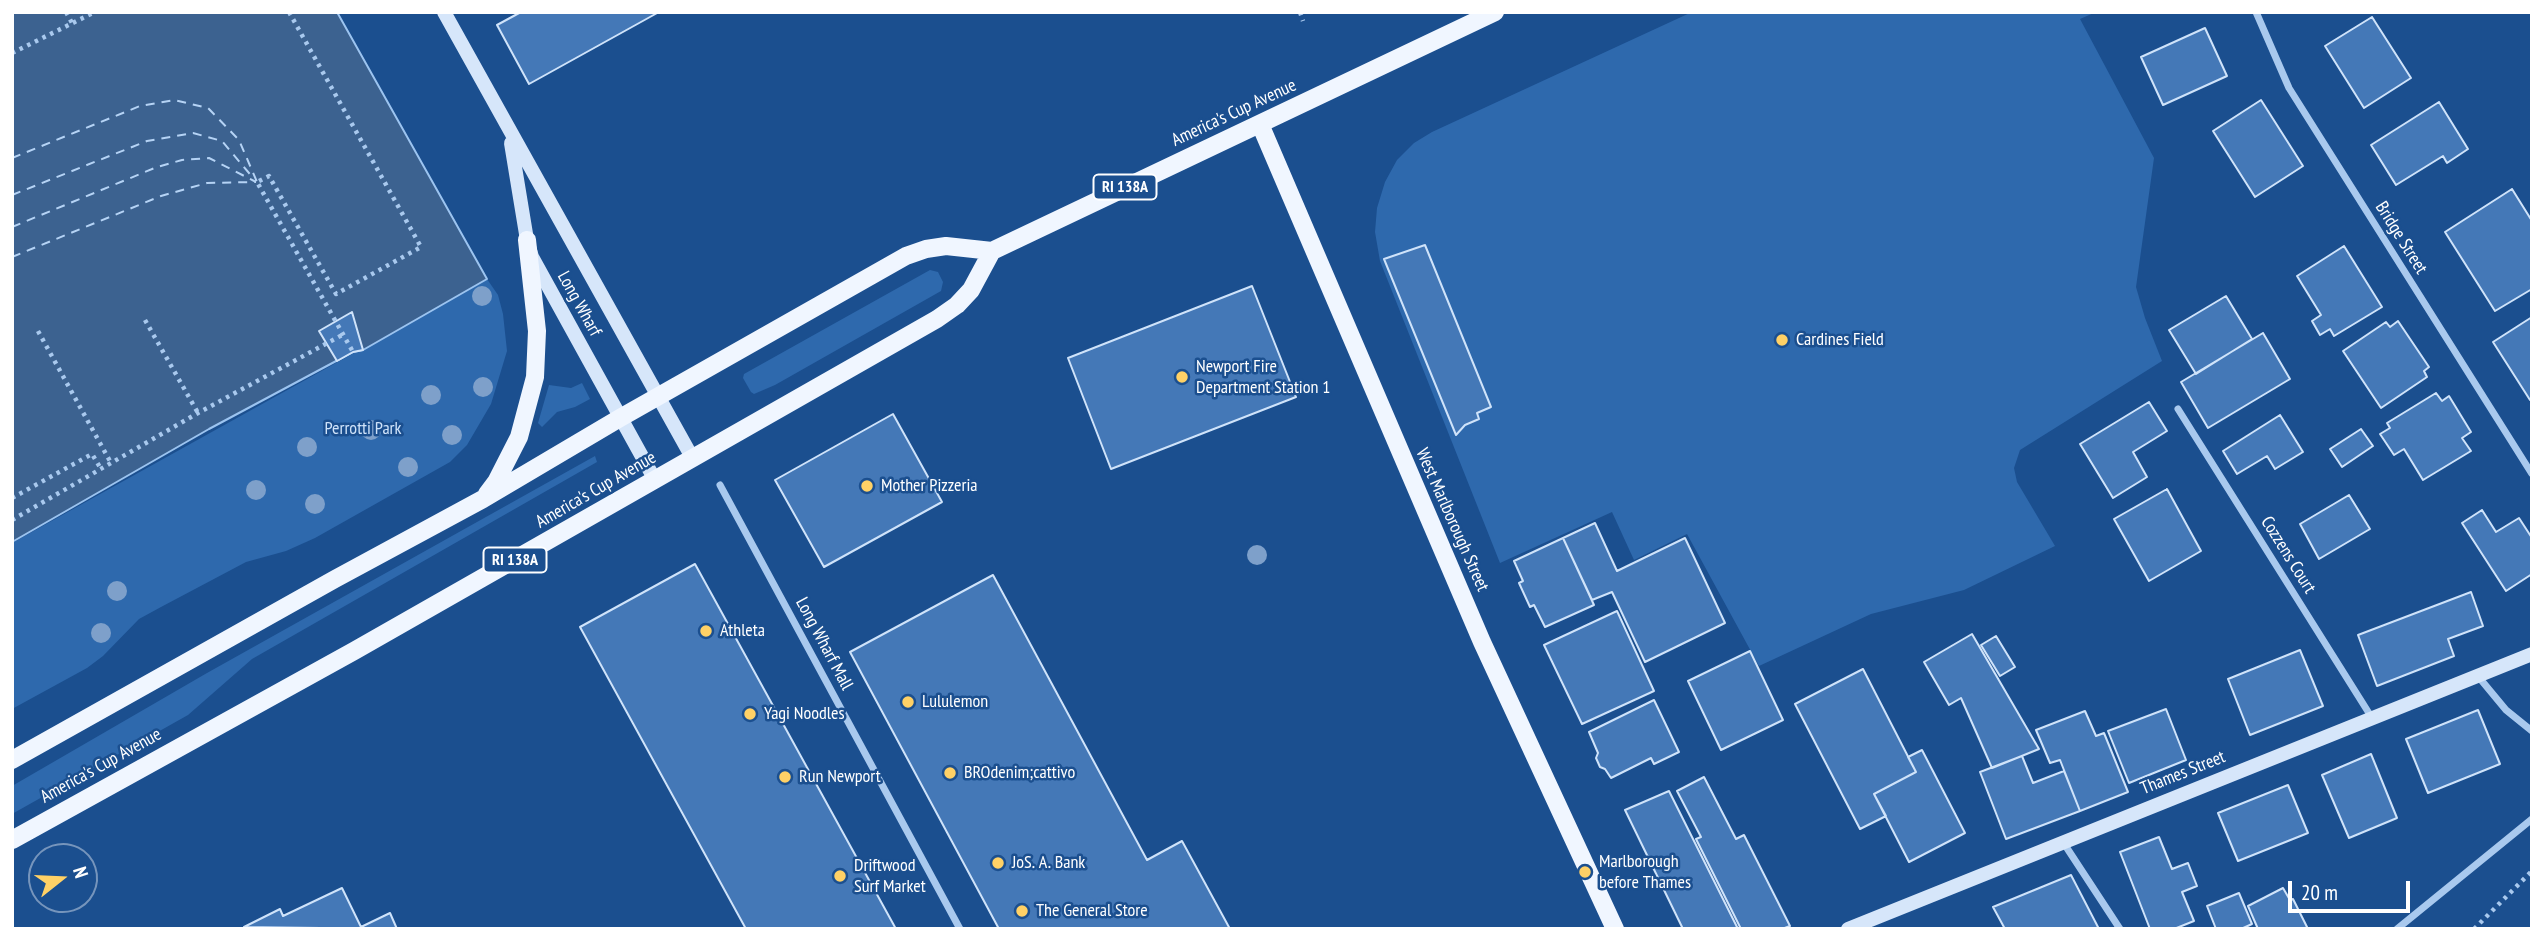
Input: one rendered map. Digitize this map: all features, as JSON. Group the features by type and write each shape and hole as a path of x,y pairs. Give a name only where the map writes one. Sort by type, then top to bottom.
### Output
{"main road":[{"name":"America's Cup Avenue","path":"12,840 694,459 937,319 957,305 971,290 992,251 1495,12"},
{"name":"West Marlborough Street","path":"1260,124 1482,642 1615,929"},
{"path":"483,499 496,482 519,437 535,377 537,331 527,240"},
{"path":"12,760 483,499 658,396 906,256 946,246 992,251"}],"street":[{"name":"Long Wharf","path":"444,12 694,459"},
{"name":"Bridge Street","path":"2256,12 2288,88 2532,474"},
{"name":"Long Wharf","path":"509,131 527,240 539,272 656,480"},
{"name":"Cozzens Court","path":"2178,409 2372,718"},
{"name":"Long Wharf Mall","path":"720,485 960,929"},
{"name":"Thames Street","path":"1848,929 2532,654"},
{"path":"2477,676 2506,710 2532,731"},
{"path":"2397,929 2532,819"},
{"path":"2063,841 2120,929"}],"path":[{"path":"66,12 72,23"},
{"path":"12,53 95,12"},
{"path":"289,12 421,247 336,294 269,176 257,182 353,352"},
{"path":"1300,12 1303,21"},
{"path":"145,320 198,414"},
{"path":"38,331 111,463"},
{"path":"12,520 344,334"},
{"path":"12,498 92,454 101,469"},
{"path":"2474,929 2532,871"}],"green space":[{"name":"Cardines Field","path":"1692,12 2096,12 2080,19 2154,158 2136,287 2162,361 2020,450 2014,468 2017,482 2055,546 1964,590 1871,614 1759,666 1687,534 1634,560 1612,512 1500,563 1380,261 1375,232 1377,208 1385,182 1397,160 1414,143 1432,132"},
{"path":"930,270 938,272 943,282 941,291 775,385 754,394 751,392 743,378 744,374"},
{"name":"Perrotti Park","path":"487,279 498,295 507,351 491,404 467,445 450,462 315,538 286,551 246,562 139,619 103,656 87,668 12,709 12,543"},
{"path":"582,383 590,399 557,412 542,427 538,423 549,385 571,388"},
{"path":"595,456 597,462 252,659 188,715 12,814 12,786 207,673"}],"shaded area":[{"path":"12,12 337,12 487,279 363,350 353,352 209,429 12,542"}],"building":[{"path":"521,12 659,12 529,84 497,25"},
{"path":"2372,17 2411,78 2364,108 2325,46"},
{"path":"2205,28 2227,76 2163,105 2141,57"},
{"path":"2261,100 2303,166 2255,197 2213,131"},
{"path":"2439,102 2468,149 2447,163 2443,156 2396,185 2371,145"},
{"path":"2512,189 2532,221 2532,289 2495,311 2445,232"},
{"path":"1425,245 1491,407 1477,413 1479,419 1465,425 1456,435 1384,259"},
{"path":"2344,246 2382,307 2334,336 2330,329 2320,335 2312,321 2321,315 2297,276"},
{"name":"Newport Fire Department Station 1","path":"1252,286 1296,397 1111,469 1068,358"},
{"path":"2226,296 2252,339 2196,374 2169,330"},
{"path":"352,312 363,350 337,361 319,331"},
{"path":"2532,317 2532,399 2530,400 2493,342"},
{"path":"2398,321 2429,367 2424,371 2427,377 2381,408 2343,351 2386,322 2390,327"},
{"path":"2263,333 2290,379 2208,428 2181,382"},
{"path":"2436,393 2442,401 2449,396 2471,432 2462,438 2471,451 2423,480 2404,449 2394,455 2380,434 2390,428 2387,423"},
{"path":"2149,402 2167,431 2133,452 2147,477 2113,498 2080,444"},
{"path":"893,414 942,502 824,567 775,480"},
{"path":"2280,415 2303,452 2275,469 2267,456 2237,474 2223,451"},
{"path":"2361,429 2373,446 2342,467 2330,449"},
{"path":"2167,489 2201,551 2149,581 2114,519"},
{"path":"2349,495 2370,529 2319,559 2300,524"},
{"path":"2482,510 2496,532 2519,518 2532,538 2532,574 2506,591 2462,523"},
{"path":"1595,523 1617,571 1685,538 1725,623 1645,662 1612,592 1592,600 1563,538"},
{"path":"1563,538 1594,605 1545,627 1534,605 1530,607 1519,583 1523,581 1514,561"},
{"path":"695,564 896,929 746,929 580,627"},
{"path":"993,575 1147,860 1182,841 1230,929 999,929 850,652"},
{"path":"2471,592 2483,626 2448,639 2454,656 2377,686 2358,635"},
{"path":"1617,611 1654,691 1582,724 1544,645"},
{"path":"1972,634 2039,749 1992,768 1961,698 1949,705 1924,662"},
{"path":"1996,636 2015,667 2000,676 1981,645"},
{"path":"2300,650 2323,706 2250,735 2228,679"},
{"path":"1750,651 1783,720 1721,750 1688,681"},
{"path":"1863,669 1916,772 1874,794 1886,816 1860,829 1795,704"},
{"path":"1654,700 1679,752 1654,764 1651,758 1611,778 1605,769 1600,767 1596,758 1598,753 1589,732"},
{"path":"2166,709 2186,760 2129,783 2108,731"},
{"path":"2478,710 2500,764 2428,793 2406,739"},
{"path":"2085,711 2096,736 2104,733 2128,792 2080,811 2060,760 2050,763 2036,730"},
{"path":"1922,750 1965,833 1909,862 1874,794 1916,772 1908,757"},
{"path":"2371,754 2397,818 2349,838 2322,775"},
{"path":"2022,756 2033,783 2064,771 2080,811 2006,839 1980,772"},
{"path":"1704,777 1736,839 1744,835 1790,926 1782,929 1741,929 1696,839 1701,837 1677,791"},
{"path":"2288,785 2308,833 2238,861 2218,813"},
{"path":"1669,791 1738,929 1683,929 1625,810"},
{"path":"2159,837 2172,869 2188,863 2197,886 2182,892 2194,921 2174,929 2150,929 2120,852"},
{"path":"2071,875 2099,929 2005,929 1993,907"},
{"path":"342,888 361,927 390,913 397,929 244,927 280,909 283,916"},
{"path":"2283,888 2290,900 2293,899 2308,929 2258,929 2248,906"},
{"path":"2239,893 2252,924 2241,929 2216,929 2207,906"}],"ferry route":[{"path":"12,158 140,106 174,100 208,108 239,140 257,182"},
{"path":"12,195 147,141 193,133 222,141 254,179"},
{"path":"12,227 157,167 182,160 209,158 256,182"},
{"path":"12,257 161,196 207,183 256,182"}],"place":[{"name":"Cardines Field","path":"1782,340"},
{"name":"Newport Fire Department Station 1","path":"1182,377"},
{"name":"Mother Pizzeria","path":"867,486"},
{"name":"Athleta","path":"706,631"},
{"name":"Lululemon","path":"908,702"},
{"name":"Yagi Noodles","path":"750,714"},
{"name":"BROdenim;cattivo","path":"950,773"},
{"name":"Run Newport","path":"785,777"},
{"name":"JoS. A. Bank","path":"998,863"},
{"name":"Marlborough before Thames","path":"1585,872"},
{"name":"Driftwood Surf Market","path":"840,876"},
{"name":"The General Store","path":"1022,911"}]}
